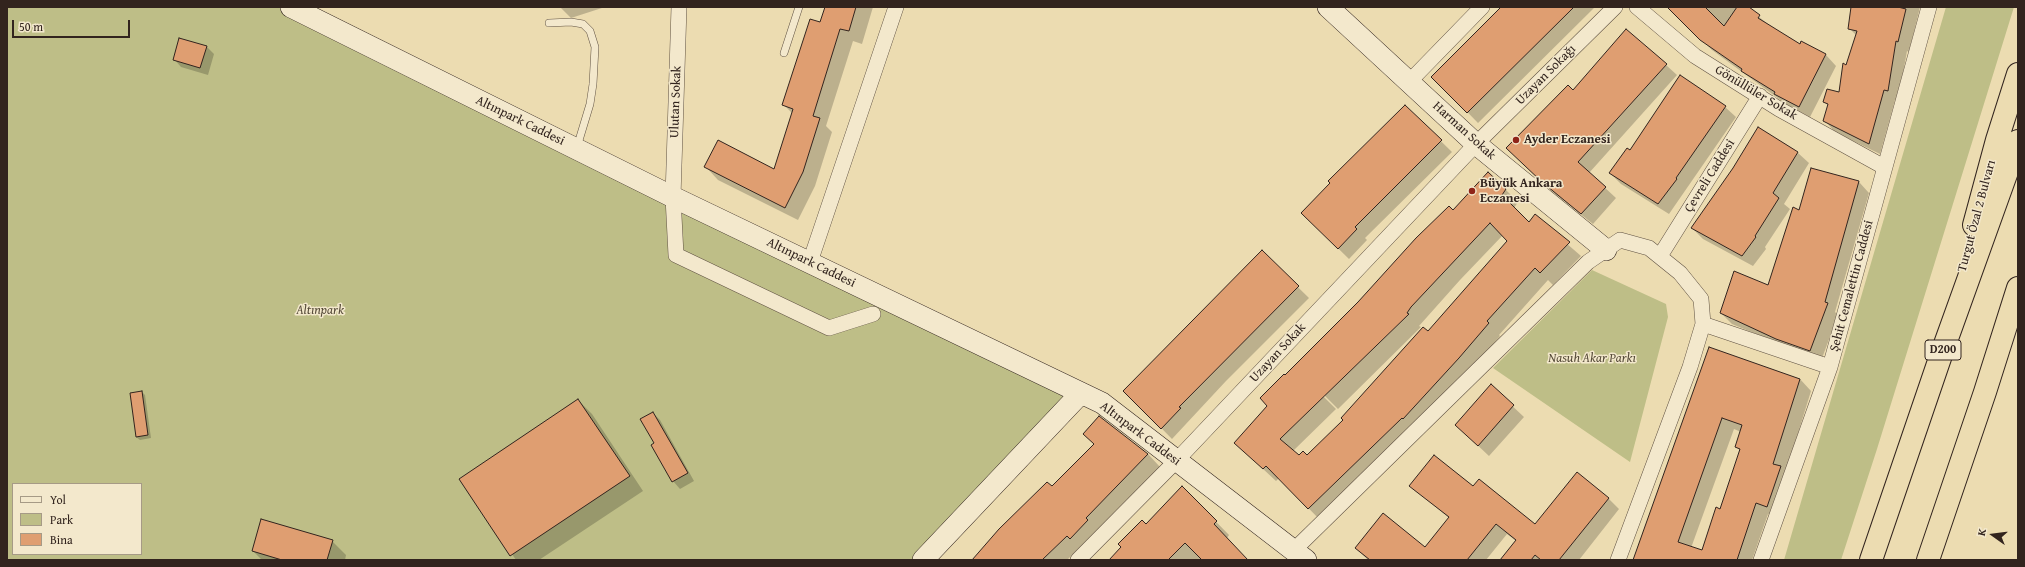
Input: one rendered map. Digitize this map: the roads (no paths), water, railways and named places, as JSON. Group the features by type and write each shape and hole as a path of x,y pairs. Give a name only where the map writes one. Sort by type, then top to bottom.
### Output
{"highway":[{"name":"Turgut Özal 2 Bulvarı","path":"1940,358 1987,174 2018,74"},
{"name":"Turgut Özal 2 Bulvarı","path":"1871,560 1940,358 2018,141"},
{"path":"1928,560 1985,392 2018,288"}],"street":[{"name":"Altınpark Caddesi","path":"291,7 673,197 1102,403 1294,557"},
{"name":"Ulutan Sokak","path":"679,7 673,197 676,254 829,328 872,314"},
{"path":"810,262 896,7"},
{"name":"Harman Sokak","path":"1328,7 1476,144 1606,250"},
{"path":"1410,82 1482,7"},
{"name":"Uzayan Sokağı","path":"1476,144 1615,7"},
{"name":"Gönüllüler Sokak","path":"1637,7 1695,56 1760,96 1884,167"},
{"name":"Şehit Cemalettin Caddesi","path":"1761,560 1830,367 1929,7"},
{"name":"Çevreli Caddesi","path":"1660,256 1760,96"},
{"name":"Uzayan Sokak","path":"1078,560 1176,461 1476,144"},
{"path":"1294,557 1588,262 1620,240 1649,248 1680,273 1701,299 1704,324 1690,367 1618,560"},
{"path":"1704,324 1830,367"},
{"path":"923,560 1081,393"}],"lane":[{"path":"784,53 799,7"},
{"path":"549,23 583,24 590,31 595,47 594,78 590,104 576,149"}],"place":[{"name":"Ayder Eczanesi","path":"1516,140"},
{"name":"Büyük Ankara Eczanesi","path":"1472,191"}],"park label":[{"name":"Altınpark","path":"320,311"},
{"name":"Nasuh Akar Parkı","path":"1592,359"}]}
